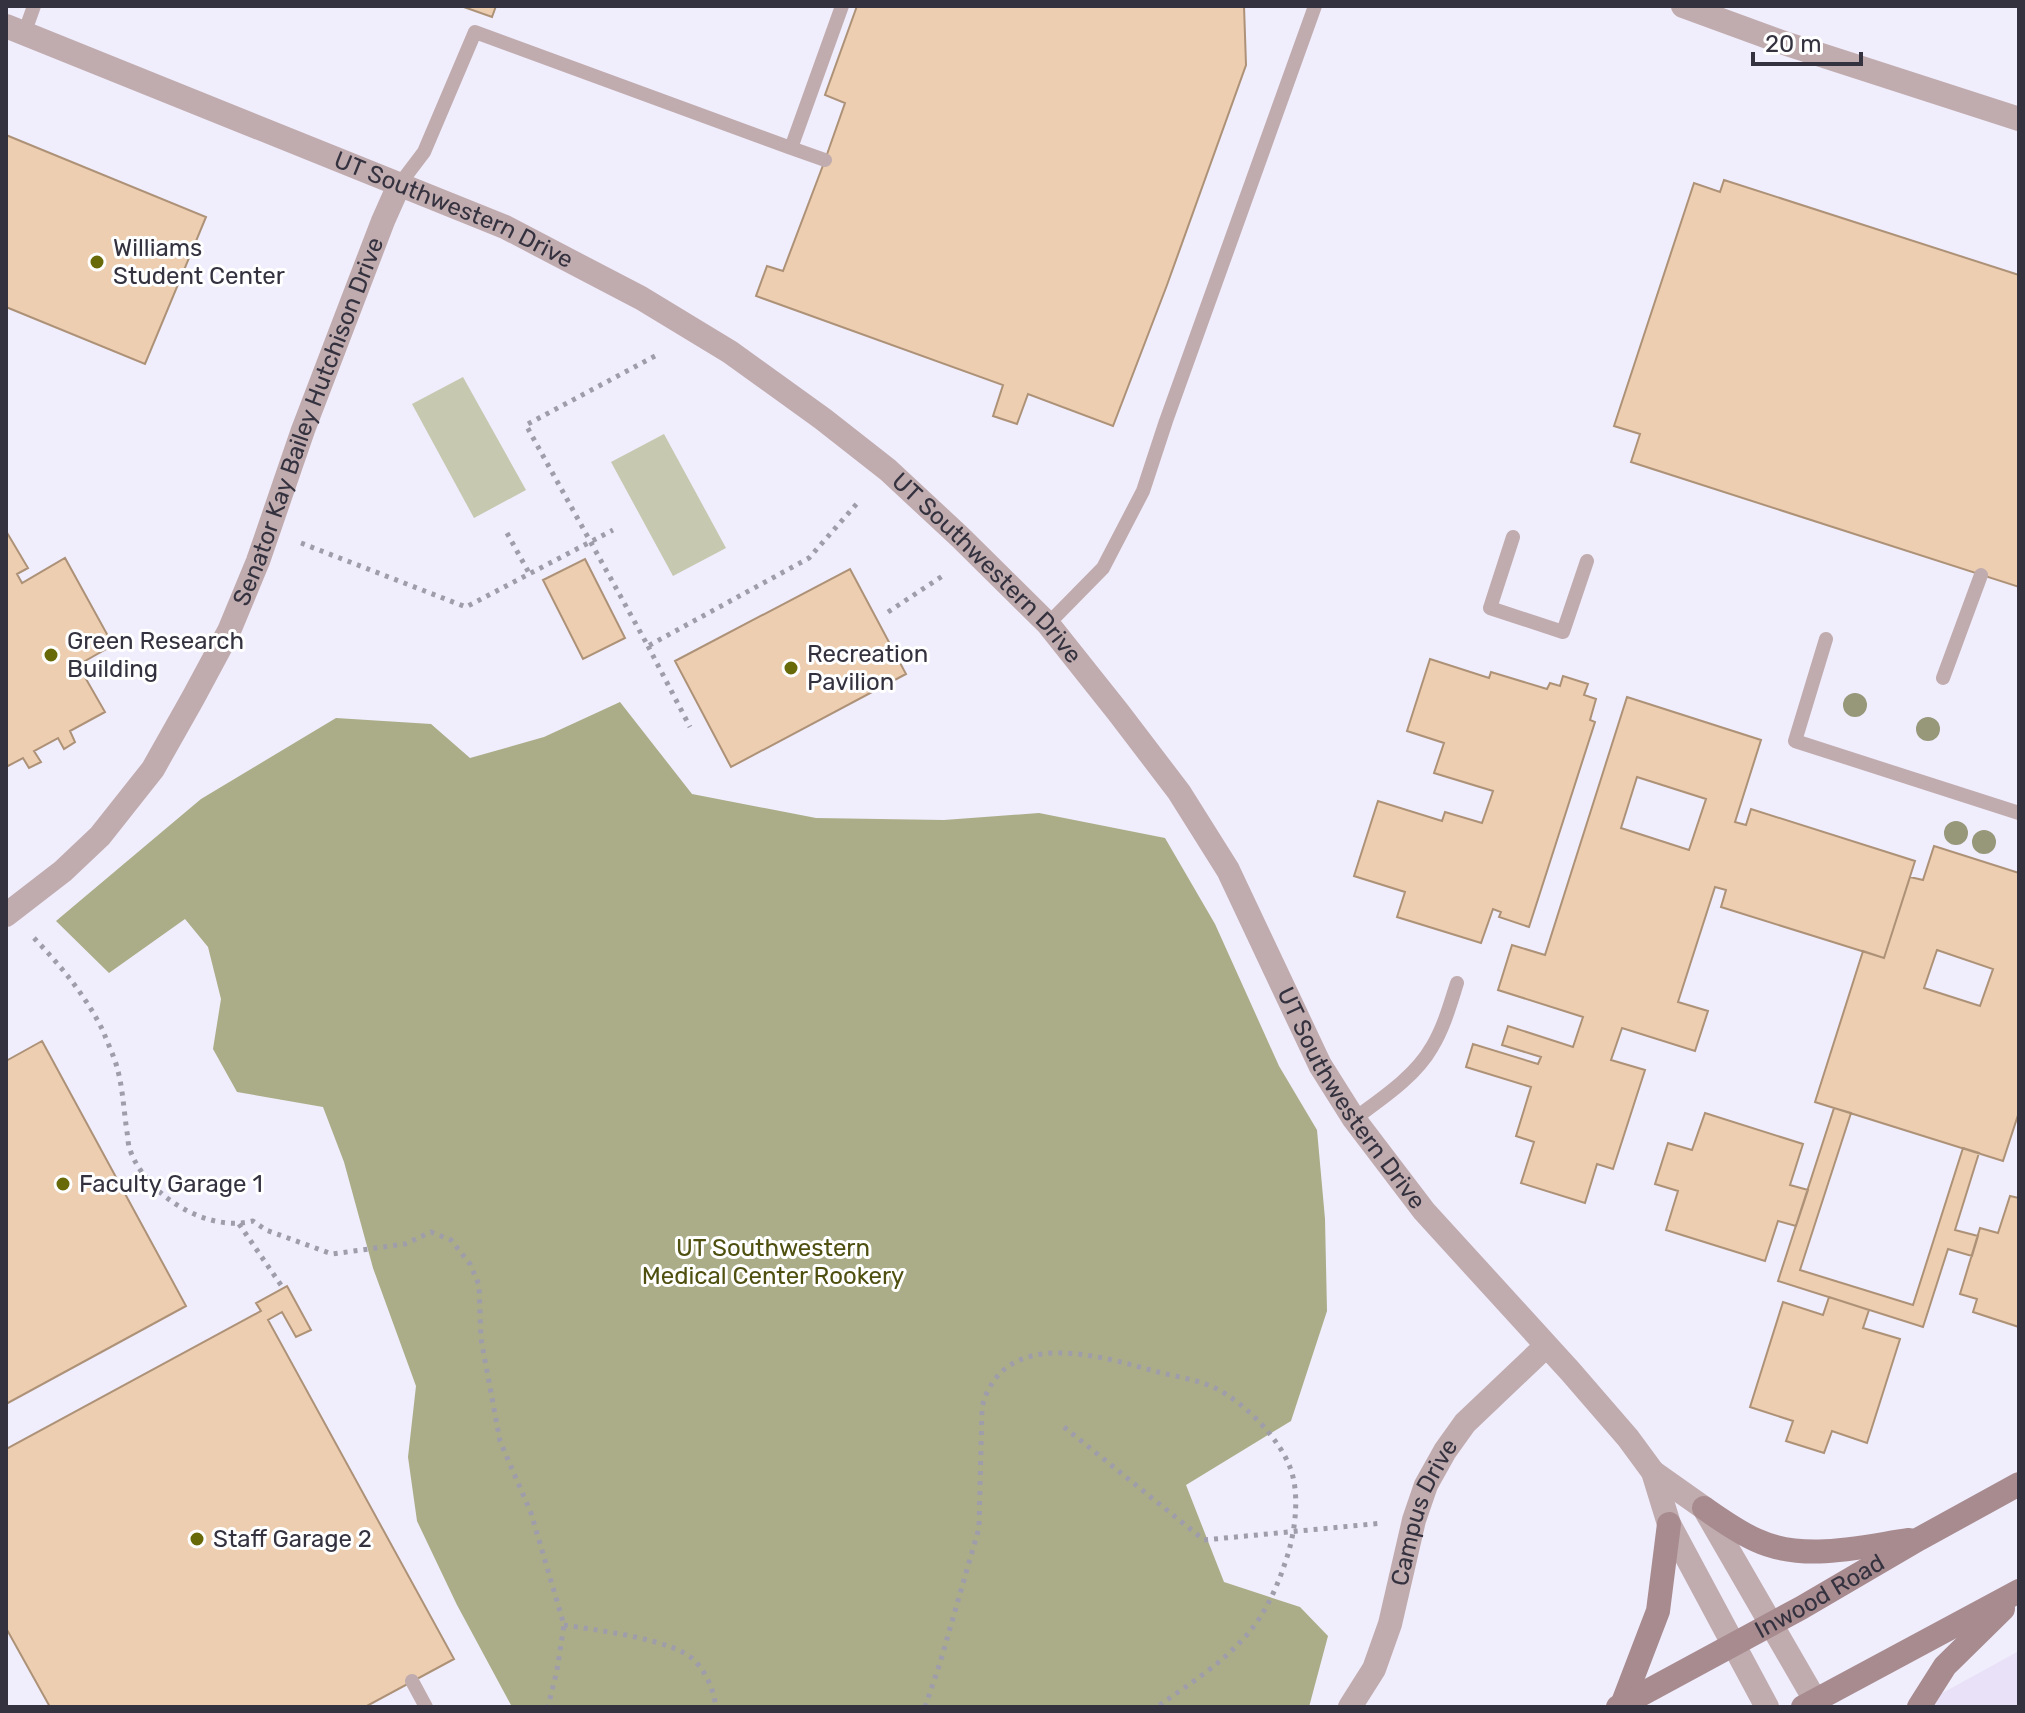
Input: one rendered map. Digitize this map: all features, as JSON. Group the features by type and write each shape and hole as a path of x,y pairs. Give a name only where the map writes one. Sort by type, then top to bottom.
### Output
{"main road":[{"name":"Inwood Road","path":"1620,1706 2019,1484"},
{"path":"1704,1508 1732,1527 1778,1548 1819,1552 1919,1539"},
{"path":"1620,1706 1658,1611 1669,1524"},
{"path":"1812,1705 2019,1592"},
{"path":"1919,1707 1945,1666 2019,1592"}],"street":[{"path":"1683,6 1803,49 2019,119"},
{"name":"UT Southwestern Drive","path":"15,30 505,227 548,248 641,298 730,352 888,470 960,537 1048,624 1179,792 1228,870 1320,1065 1354,1119 1424,1211 1570,1371 1653,1472 1704,1508 1771,1623 1812,1705"},
{"name":"Senator Kay Bailey Hutchison Drive","path":"6,915 63,871 100,836 153,769 193,698 229,631 258,561 303,430 399,185"},
{"name":"Campus Drive","path":"1350,1707 1374,1669 1390,1624 1405,1521 1445,1451 1465,1423 1546,1346"},
{"name":"UT Southwestern Drive","path":"1653,1472 1669,1524 1767,1707"}],"lane":[{"path":"15,30 34,6"},
{"path":"791,148 842,6"},
{"path":"1048,624 1103,568 1143,491 1315,6"},
{"path":"399,185 424,152 475,32 825,160"},
{"path":"1513,537 1490,608 1563,632 1587,561"},
{"path":"1943,678 1981,575"},
{"path":"1826,639 1795,741 2019,813"},
{"path":"1354,1119 1411,1073 1430,1050 1443,1025 1457,983"},
{"path":"412,1681 426,1707"}],"path":[{"path":"655,356 526,425 690,727"},
{"path":"648,646 809,558 860,500"},
{"path":"301,543 466,607 613,530"},
{"path":"507,533 529,573"},
{"path":"888,612 944,575"},
{"path":"34,938 77,987 102,1030 118,1070 130,1150 142,1172 165,1198 201,1218 239,1224 253,1221 266,1230 332,1254 405,1244 431,1232 451,1240 470,1264 479,1285 481,1339 500,1441 531,1513 564,1625 548,1707"},
{"path":"239,1224 283,1288"},
{"path":"925,1707 979,1528 982,1407 989,1386 1017,1362 1045,1352 1074,1352 1119,1361 1212,1387 1239,1403 1265,1428 1292,1472 1295,1501 1290,1547 1278,1584 1255,1625 1221,1659 1157,1707"},
{"path":"1064,1427 1204,1540 1405,1521"},
{"path":"564,1625 666,1645 694,1659 713,1688 716,1707"}],"shaded area":[{"path":"2019,1651 2019,1707 1917,1707"}],"green space":[{"path":"463,377 526,490 474,518 412,404"},
{"path":"664,434 726,548 673,576 611,462"},
{"name":"UT Southwestern Medical Center Rookery","path":"620,702 692,794 816,818 944,820 1039,813 1165,838 1215,924 1279,1066 1317,1130 1325,1219 1327,1311 1291,1421 1186,1485 1224,1582 1300,1607 1328,1636 1309,1707 512,1707 457,1605 417,1521 408,1457 416,1386 373,1268 344,1162 323,1107 237,1092 213,1049 221,999 208,947 185,919 109,973 56,921 201,799 336,718 431,724 470,758 544,737"}],"building":[{"path":"461,6 496,6 492,17"},
{"path":"857,6 1244,6 1246,65 1113,426 1028,394 1017,424 993,416 1003,385 756,296 767,266 783,271 845,103 825,95"},
{"name":"Williams Student Center","path":"6,135 206,217 145,364 6,307"},
{"path":"1724,180 2019,275 2019,587 1631,462 1640,434 1614,426 1694,183 1720,192"},
{"name":"Green Research Building","path":"6,531 28,568 17,574 22,583 65,558 113,645 78,665 105,712 70,731 75,742 64,749 58,738 34,751 41,762 29,768 23,758 6,767"},
{"path":"585,559 625,638 583,659 543,580"},
{"name":"Recreation Pavilion","path":"850,569 906,674 731,767 675,661"},
{"path":"1430,659 1489,678 1491,672 1547,689 1550,683 1560,686 1563,676 1588,684 1584,695 1596,699 1590,720 1595,722 1529,927 1499,917 1501,912 1493,909 1481,943 1397,917 1405,892 1354,876 1378,801 1442,821 1445,812 1482,823 1493,791 1434,773 1444,743 1407,731"},
{"path":"1627,697 1761,740 1735,822 1746,825 1751,809 1915,861 1884,958 1721,907 1726,890 1715,887 1678,1002 1708,1011 1695,1051 1622,1028 1611,1060 1645,1070 1613,1169 1597,1164 1585,1203 1521,1183 1534,1142 1516,1136 1531,1087 1466,1067 1473,1044 1538,1064 1541,1057 1502,1045 1508,1026 1573,1047 1583,1017 1498,990 1512,945 1545,955","holes":["1637,777 1706,799 1689,850 1621,828"]},
{"path":"1934,846 2019,873 2019,1112 2003,1161 1815,1102 1863,951 1884,958 1910,877 1923,880","holes":["1937,950 1993,969 1980,1006 1924,988"]},
{"name":"Faculty Garage 1","path":"42,1041 186,1306 6,1404 6,1061"},
{"path":"1834,1108 1851,1113 1800,1270 1913,1305 1963,1148 1979,1153 1955,1230 1978,1236 1972,1256 1948,1249 1923,1327 1778,1281"},
{"path":"1705,1113 1803,1144 1790,1185 1808,1190 1796,1226 1778,1221 1765,1261 1666,1230 1678,1191 1655,1184 1668,1143 1692,1150"},
{"path":"2010,1196 2019,1198 2019,1327 1973,1312 1977,1299 1960,1294 1980,1228 1998,1233"},
{"name":"Staff Garage 2","path":"287,1286 311,1330 296,1337 282,1312 268,1320 454,1659 365,1707 50,1707 6,1628 6,1449 261,1311 256,1303"},
{"path":"1829,1297 1869,1310 1863,1328 1900,1339 1867,1443 1832,1431 1824,1453 1786,1441 1793,1421 1750,1407 1783,1302 1823,1315"}],"place":[{"name":"Williams Student Center","path":"97,262"},
{"name":"Green Research Building","path":"51,655"},
{"name":"Recreation Pavilion","path":"791,668"},
{"name":"Faculty Garage 1","path":"63,1184"},
{"name":"Staff Garage 2","path":"197,1539"}]}
